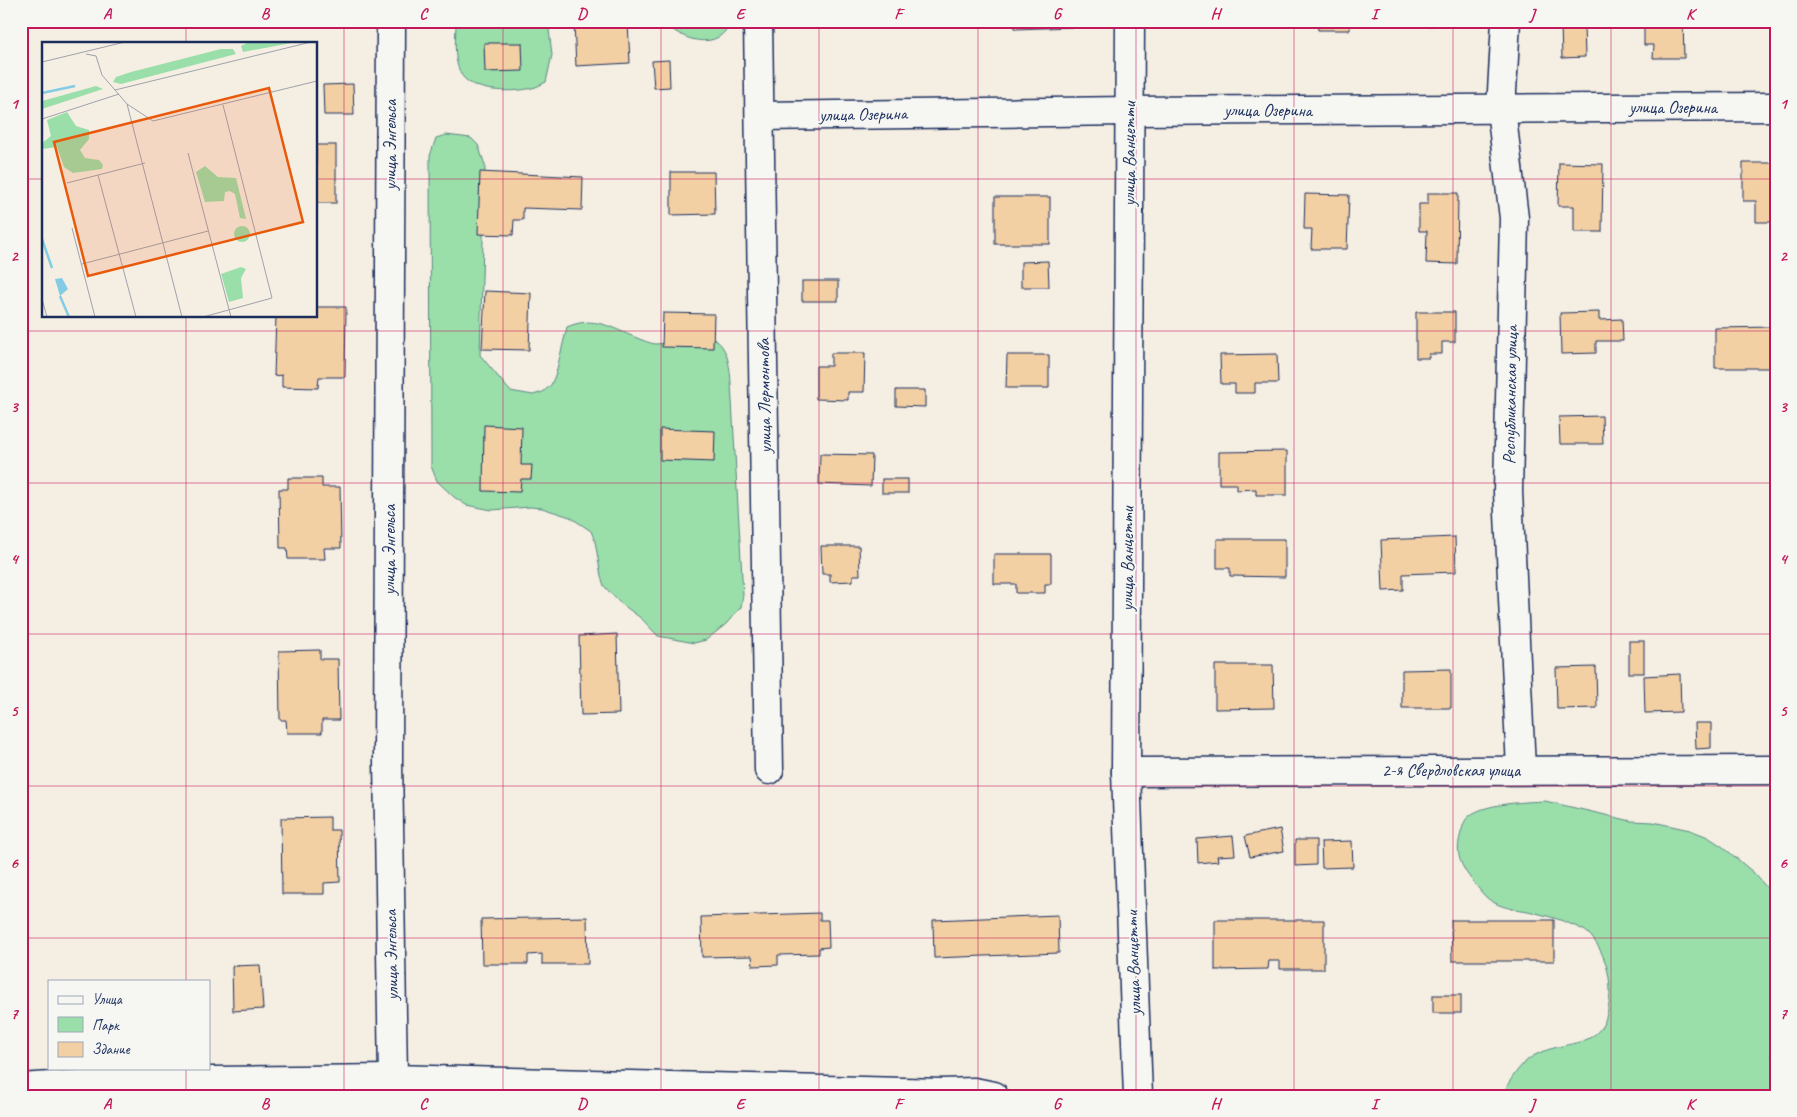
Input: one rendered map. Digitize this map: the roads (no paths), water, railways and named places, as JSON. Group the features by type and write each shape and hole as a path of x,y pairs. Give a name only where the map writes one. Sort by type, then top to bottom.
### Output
{"street":[{"name":"улица Энгельса","path":"390,21 388,760 393,1080"},
{"name":"улица Лермонтова","path":"758,21 769,770"},
{"name":"улица Ванцетти","path":"1130,21 1126,772 1138,1096"},
{"name":"Республиканская улица","path":"1506,21 1501,108 1514,218 1508,492 1521,769"},
{"name":"улица Озерина","path":"760,116 1130,111 1776,107"},
{"name":"2-я Свердловская улица","path":"1126,772 1521,769 1776,770"},
{"path":"21,1088 110,1082 393,1080 942,1093 974,1092 994,1096"}]}
